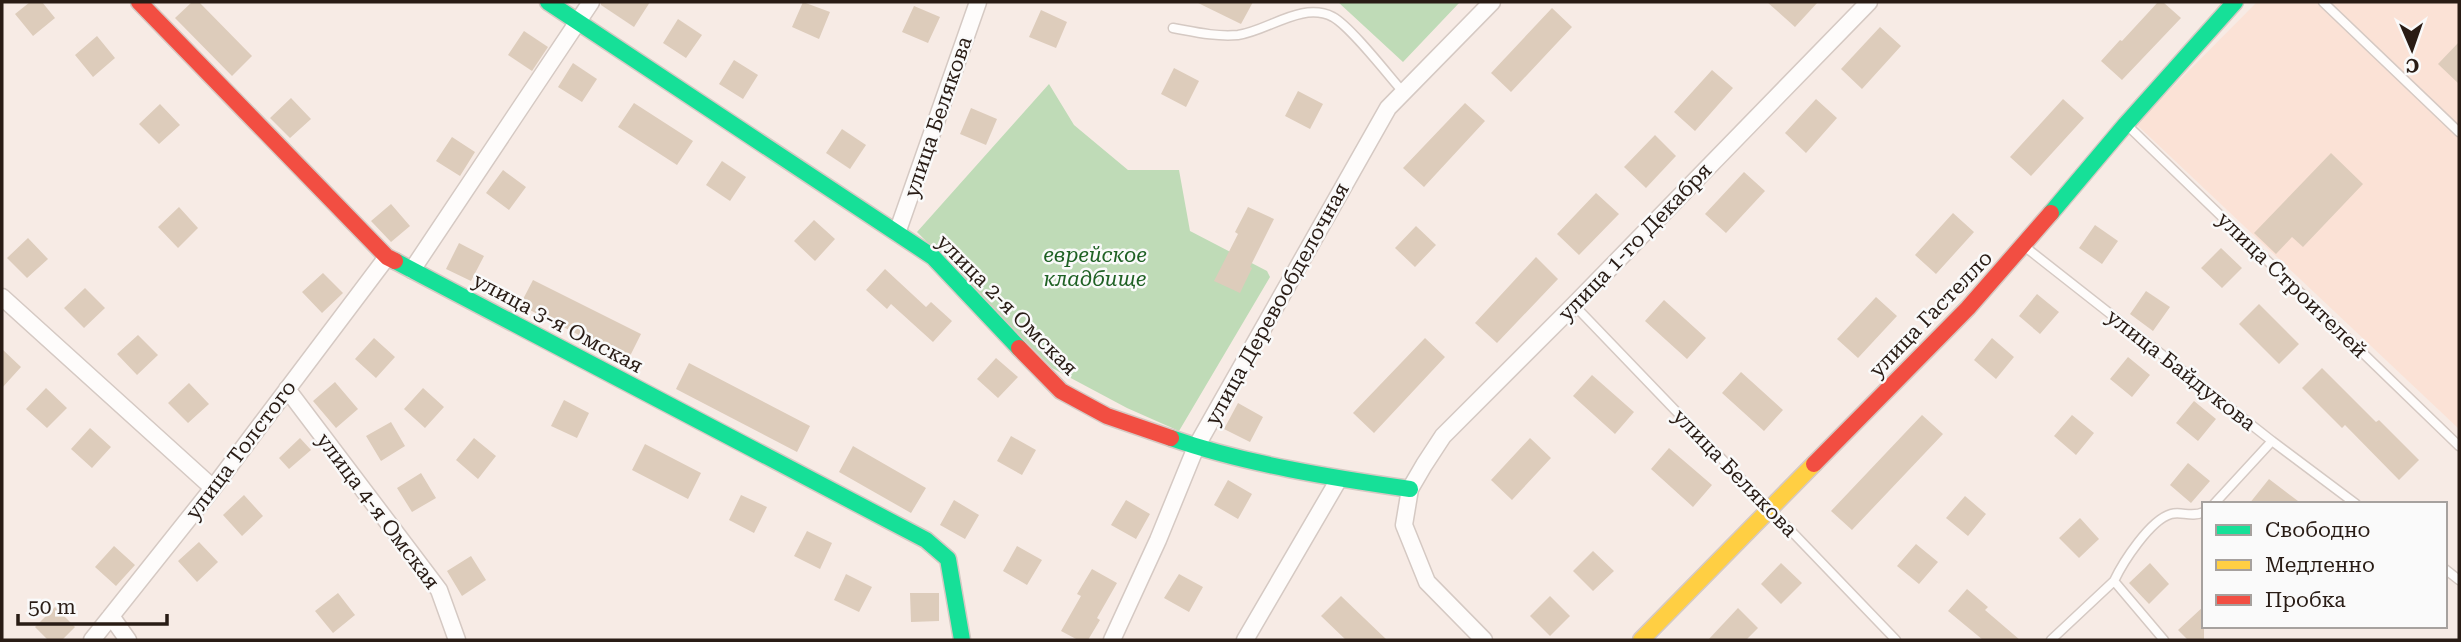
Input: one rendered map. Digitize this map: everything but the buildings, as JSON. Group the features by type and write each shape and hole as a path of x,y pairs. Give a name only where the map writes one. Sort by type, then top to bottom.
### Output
{"street":[{"name":"улица 3-я Омская","path":"139,2 387,257 926,540 948,559 962,640"},
{"name":"улица 2-я Омская","path":"548,2 933,257 1061,391 1107,416 1196,447 1339,479 1410,489"},
{"path":"412,270 591,2"},
{"name":"улица Белякова","path":"897,233 978,2"},
{"name":"улица Деревообделочная","path":"1112,640 1158,540 1196,447 1388,108 1492,2"},
{"name":"улица 1-го Декабря","path":"1410,489 1443,436 1869,2"},
{"name":"улица Гастелло","path":"1641,640 1968,308 2235,2"},
{"name":"улица Толстого","path":"92,640 213,488 387,257"},
{"path":"2,297 213,488"},
{"name":"улица 4-я Омская","path":"287,389 439,590 457,640"},
{"path":"1245,640 1339,479"},
{"path":"1410,489 1404,525 1427,582 1484,640"},
{"path":"111,617 128,640"}],"lane":[{"path":"2323,2 2459,132"},
{"path":"1173,28 1215,35 1241,34 1308,13 1333,17 1352,34 1404,93"},
{"name":"улица Строителей","path":"2126,124 2459,446"},
{"name":"улица Байдукова","path":"2024,246 2272,441 2216,502"},
{"name":"улица Белякова","path":"1574,305 1896,640"},
{"path":"2272,441 2353,502"},
{"path":"2051,640 2114,582 2126,560 2154,525 2172,514 2190,516 2202,513"},
{"path":"2114,582 2164,640"}],"shaded area":[{"path":"2257,2 2459,2 2459,429 2136,124"}],"green space":[{"path":"1338,2 1460,2 1403,62"},
{"name":"еврейское кладбище","path":"1049,84 1074,125 1128,170 1179,170 1190,231 1267,271 1270,277 1179,431 1127,408 1052,368 917,232"}],"traffic: fast":[{"path":"548,2 933,257 1019,348"},
{"path":"2051,213 2235,2"},
{"path":"395,261 926,540 948,559 962,640"},
{"path":"1171,438 1259,463 1410,489"}],"traffic: slow":[{"path":"1641,640 1814,464"}],"traffic: jam":[{"path":"139,2 387,257 395,261"},
{"path":"1814,464 1968,308 2051,213"},
{"path":"1019,348 1061,391 1107,416 1171,438"}]}
